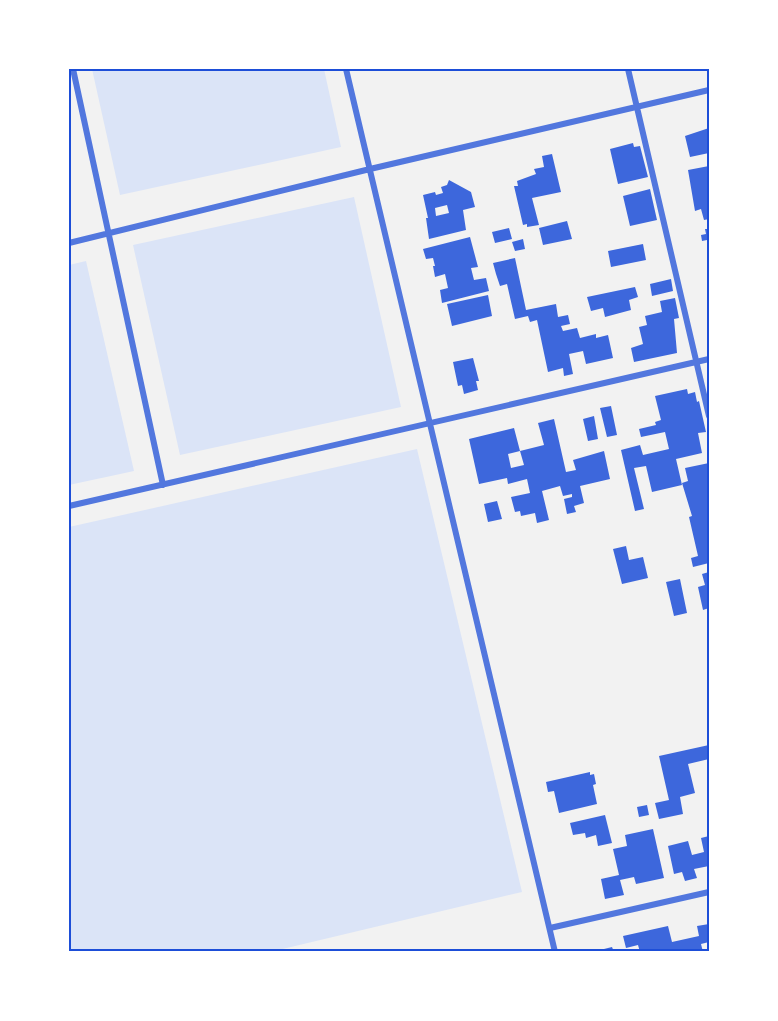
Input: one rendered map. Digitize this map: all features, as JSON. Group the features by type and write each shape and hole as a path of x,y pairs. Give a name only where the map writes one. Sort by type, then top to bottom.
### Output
{"street":[{"path":"73,69 163,485"},
{"path":"346,69 555,952"},
{"path":"628,69 709,416"},
{"path":"69,243 370,169 709,90"},
{"path":"69,506 709,359"},
{"path":"550,928 709,892"}],"shaded area":[{"path":"92,69 324,69 341,147 120,195"},
{"path":"354,197 401,407 180,455 133,245"},
{"path":"86,261 134,471 69,485 69,265"},
{"path":"417,449 522,892 270,952 69,952 69,527"}],"building":[{"path":"709,128 709,153 690,157 685,136"},
{"path":"633,143 634,147 640,146 648,177 618,184 610,149"},
{"path":"552,154 561,192 532,198 539,225 527,227 527,224 523,225 514,186 518,186 517,181 536,174 534,169 544,167 542,156"},
{"path":"709,166 709,219 704,220 701,209 695,211 688,170"},
{"path":"449,180 471,192 475,207 463,210 466,230 429,239 426,218 428,218 423,195 443,193 441,187 447,185","holes":["447,205 449,213 436,216 435,208"]},
{"path":"650,189 657,220 630,226 623,196"},
{"path":"567,221 572,239 543,245 539,228"},
{"path":"509,228 512,239 495,243 492,232"},
{"path":"705,229 709,229 709,244 707,240 702,241 701,235 706,234"},
{"path":"470,237 478,267 471,268 474,280 486,278 489,291 442,303 440,290 448,288 445,274 435,277 433,258 426,259 423,249"},
{"path":"523,239 525,249 515,251 512,242"},
{"path":"643,244 646,260 611,267 608,251"},
{"path":"515,258 526,310 556,304 558,317 568,315 570,324 561,326 563,331 577,328 580,338 596,334 596,338 608,335 613,358 586,364 583,351 569,354 573,374 564,376 563,368 548,372 537,320 530,322 528,316 515,319 507,284 500,286 496,274 493,263"},
{"path":"671,279 673,291 652,296 650,284"},
{"path":"635,287 638,297 629,300 631,310 605,317 603,308 591,311 587,297"},
{"path":"488,295 492,316 452,326 447,304"},
{"path":"675,298 679,318 674,319 677,353 634,362 631,348 643,344 639,327 647,325 645,316 662,312 660,301"},
{"path":"473,358 479,381 476,381 478,390 464,394 462,385 458,386 453,362"},
{"path":"687,389 688,394 695,392 697,402 699,401 706,432 698,433 702,453 676,459 682,485 652,492 646,466 634,468 644,509 635,511 621,450 640,445 643,455 669,449 665,432 641,437 639,429 656,425 655,422 661,420 655,396"},
{"path":"611,406 617,435 607,437 600,408"},
{"path":"594,416 598,439 588,441 583,419"},
{"path":"554,419 566,472 576,470 573,460 604,451 610,479 580,486 584,503 574,506 576,512 567,514 564,499 572,497 572,494 563,496 560,486 542,491 549,520 537,523 535,513 521,516 520,511 515,512 511,497 530,493 527,479 508,484 507,478 479,484 469,439 514,428 520,451 544,445 538,423","holes":["520,451 524,465 511,468 508,454"]},
{"path":"709,463 709,563 693,567 691,558 698,556 689,517 692,516 682,483 688,481 685,468"},
{"path":"497,501 502,519 488,522 484,504"},
{"path":"626,546 629,560 643,557 648,578 622,584 613,549"},
{"path":"709,572 709,608 703,610 698,587 705,585 702,574"},
{"path":"680,579 687,613 674,616 666,582"},
{"path":"709,745 709,759 688,764 695,793 680,797 683,814 659,819 655,803 669,800 659,756"},
{"path":"590,772 590,775 594,774 596,784 593,785 597,804 559,813 554,791 548,792 546,782"},
{"path":"647,805 649,815 639,817 637,807"},
{"path":"605,815 612,843 598,846 596,835 586,838 585,833 573,835 570,823"},
{"path":"653,829 664,878 636,884 634,877 620,880 624,895 605,899 601,879 619,875 613,849 627,846 625,835"},
{"path":"709,836 709,866 694,869 697,878 685,881 682,872 674,874 668,846 688,841 692,855 704,852 701,838"},
{"path":"709,924 709,942 701,944 703,952 640,952 638,945 626,948 623,936 668,926 672,942 699,936 697,926"},
{"path":"612,947 614,952 596,952 596,951"}]}
